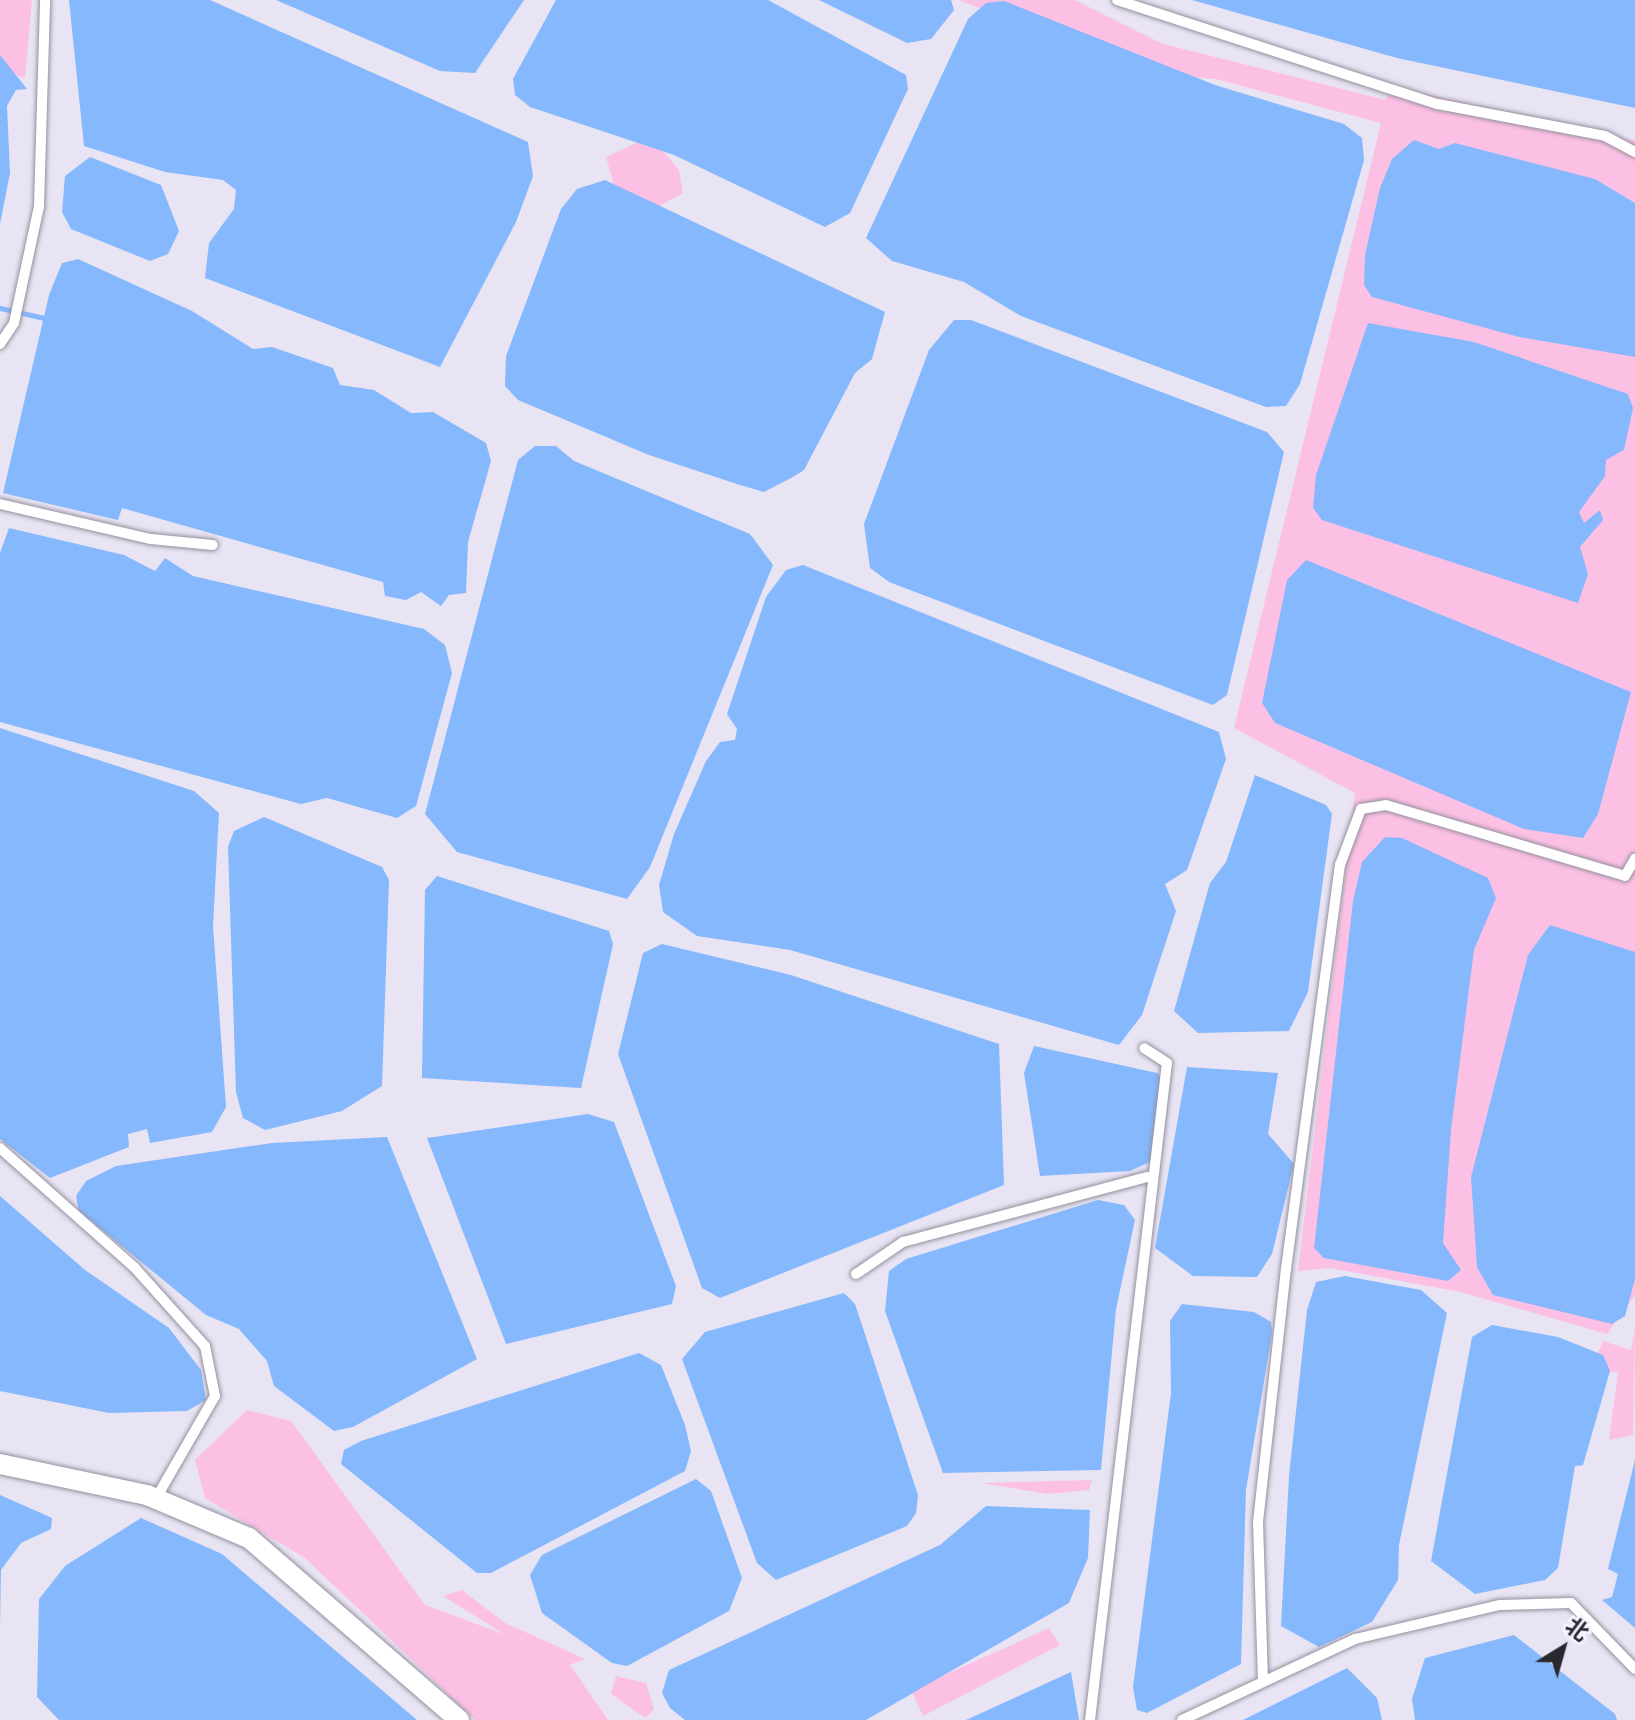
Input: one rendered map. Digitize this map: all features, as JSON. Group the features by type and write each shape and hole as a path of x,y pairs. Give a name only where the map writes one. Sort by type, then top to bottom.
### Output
{"street":[{"path":"0,1464 156,1498 264,1548 459,1720"}],"lane":[{"path":"0,344 14,323 39,206 45,0"},
{"path":"1117,0 1438,104 1605,136 1635,152"},
{"path":"0,504 151,539 213,545"},
{"path":"1263,1681 1258,1522 1284,1284 1340,865 1361,809 1386,805 1625,876 1635,859"},
{"path":"1090,1720 1148,1177 1167,1063 1144,1048"},
{"path":"0,1148 134,1267 205,1346 215,1396 156,1498"},
{"path":"856,1274 903,1242 1148,1177"},
{"path":"1182,1720 1355,1639 1500,1605 1571,1603 1635,1669"}],"shaded area":[{"path":"0,0 32,0 25,78 10,74 0,55"},
{"path":"959,0 1075,0 1163,44 1386,100 1390,86 1635,141 1635,1295 1607,1334 1461,1292 1330,1268 1298,1271 1355,793 1234,728 1381,123 1216,79 1146,74"},
{"path":"651,136 679,170 683,193 650,211 619,203 606,157"},
{"path":"1635,1328 1633,1435 1609,1440 1618,1372 1591,1370 1603,1341 1631,1350"},
{"path":"247,1410 291,1421 425,1605 504,1634 443,1596 462,1590 505,1623 585,1659 570,1665 608,1720 475,1720 306,1559 205,1498 195,1460"},
{"path":"1092,1480 1089,1490 1048,1494 981,1483"},
{"path":"1049,1628 1060,1645 923,1716 911,1690"},
{"path":"616,1676 646,1683 654,1709 645,1718 611,1694"}],"water":[{"path":"69,0 210,0 528,142 533,176 516,222 440,367 205,278 209,243 234,209 236,190 223,180 165,172 84,146"},
{"path":"276,0 524,0 475,73 440,71"},
{"path":"556,0 768,0 906,75 908,89 850,213 825,227 674,155 530,107 515,95 513,79"},
{"path":"819,0 951,0 954,10 931,39 907,43"},
{"path":"1192,0 1635,0 1635,108 1397,58"},
{"path":"1004,1 1215,85 1344,124 1362,138 1364,160 1300,384 1286,406 1266,407 1021,316 964,282 892,261 866,238 968,19 986,3"},
{"path":"0,55 27,89 16,90 7,106 10,173 0,224"},
{"path":"1414,140 1439,149 1455,143 1595,179 1635,203 1635,357 1519,337 1372,297 1364,285 1365,255 1380,188 1392,159"},
{"path":"90,157 161,185 179,231 168,254 150,261 71,229 62,212 65,176"},
{"path":"605,180 885,312 872,359 855,373 804,470 764,492 649,455 518,400 505,386 506,356 561,209 577,189"},
{"path":"78,259 192,311 253,349 272,347 333,368 340,385 374,390 411,413 433,412 486,443 491,461 468,542 466,593 449,595 441,606 421,592 406,600 385,596 383,582 122,508 118,520 3,493 49,295 62,263"},
{"path":"954,320 971,320 1267,432 1284,452 1227,695 1213,705 889,582 870,568 864,524 929,350"},
{"path":"1368,323 1474,342 1628,394 1633,408 1624,450 1606,460 1605,476 1579,512 1584,523 1600,510 1603,520 1580,547 1588,574 1578,603 1322,520 1313,508 1316,475"},
{"path":"535,446 556,446 574,461 750,534 773,565 650,867 627,899 457,852 425,814 518,460"},
{"path":"9,528 124,555 155,571 165,558 193,576 424,629 445,645 452,673 416,806 397,818 327,798 301,804 0,722 0,553"},
{"path":"1306,560 1631,692 1598,814 1583,838 1524,829 1275,723 1262,703 1287,580"},
{"path":"803,565 1219,732 1226,759 1187,870 1165,884 1176,911 1142,1015 1119,1045 790,950 697,936 663,912 659,885 674,834 706,761 720,742 735,740 737,729 727,714 766,597 786,570"},
{"path":"0,728 194,791 219,813 213,926 226,1107 212,1132 150,1143 147,1129 128,1134 129,1147 50,1178 0,1139"},
{"path":"1255,775 1326,805 1332,814 1308,992 1289,1031 1198,1033 1174,1011 1210,883 1226,862"},
{"path":"264,817 382,867 389,880 382,1086 342,1111 265,1130 243,1118 236,1092 228,847 234,831"},
{"path":"1385,837 1402,838 1488,878 1496,898 1474,950 1451,1130 1443,1243 1461,1270 1448,1281 1324,1258 1314,1248 1353,901 1362,862"},
{"path":"437,876 609,931 613,944 581,1088 422,1078 425,890"},
{"path":"1550,925 1635,952 1635,1279 1625,1316 1612,1324 1493,1295 1477,1267 1471,1177 1528,955"},
{"path":"662,944 791,975 999,1044 1004,1185 720,1298 702,1288 618,1054 643,953"},
{"path":"1034,1046 1157,1073 1167,1085 1152,1161 1130,1171 1040,1176 1024,1073"},
{"path":"1187,1067 1278,1073 1268,1134 1294,1164 1272,1254 1257,1277 1193,1276 1155,1248"},
{"path":"588,1114 614,1122 676,1286 672,1304 506,1344 427,1138"},
{"path":"387,1137 477,1359 353,1427 334,1431 274,1386 267,1361 239,1329 206,1315 79,1211 76,1196 86,1181 116,1166 272,1143"},
{"path":"0,1196 85,1270 169,1328 201,1370 206,1400 187,1411 109,1413 0,1391"},
{"path":"1098,1200 1124,1205 1135,1220 1116,1309 1101,1470 943,1473 885,1311 889,1271 906,1259"},
{"path":"1345,1276 1421,1290 1447,1313 1399,1545 1398,1580 1372,1622 1319,1647 1281,1626 1289,1476 1307,1310 1316,1282"},
{"path":"844,1293 855,1304 918,1495 916,1513 907,1526 776,1580 757,1563 682,1359 705,1332"},
{"path":"1182,1304 1254,1312 1271,1322 1272,1333 1246,1490 1241,1664 1147,1713 1137,1710 1133,1687 1171,1393 1170,1321"},
{"path":"1492,1325 1558,1337 1603,1355 1610,1371 1583,1465 1575,1466 1558,1568 1545,1580 1475,1594 1431,1561 1472,1337"},
{"path":"639,1353 661,1365 685,1425 691,1451 685,1471 491,1573 477,1573 341,1464 344,1450 361,1441"},
{"path":"1635,1460 1635,1628 1602,1600 1612,1597 1618,1574 1608,1569"},
{"path":"696,1479 711,1491 742,1578 729,1611 627,1666 612,1663 542,1613 530,1575 542,1555"},
{"path":"0,1495 52,1518 51,1529 21,1543 1,1570 0,1627"},
{"path":"986,1506 1090,1510 1088,1558 1069,1603 866,1720 685,1720 670,1708 662,1693 669,1670 940,1545"},
{"path":"141,1518 222,1554 417,1720 59,1720 37,1697 39,1599 65,1566"},
{"path":"1514,1635 1615,1714 1617,1720 1415,1720 1412,1699 1425,1658"},
{"path":"1347,1668 1377,1698 1382,1720 1243,1720"},
{"path":"1071,1672 1079,1720 966,1720"}],"waterway":[{"path":"0,308 49,319"}]}
